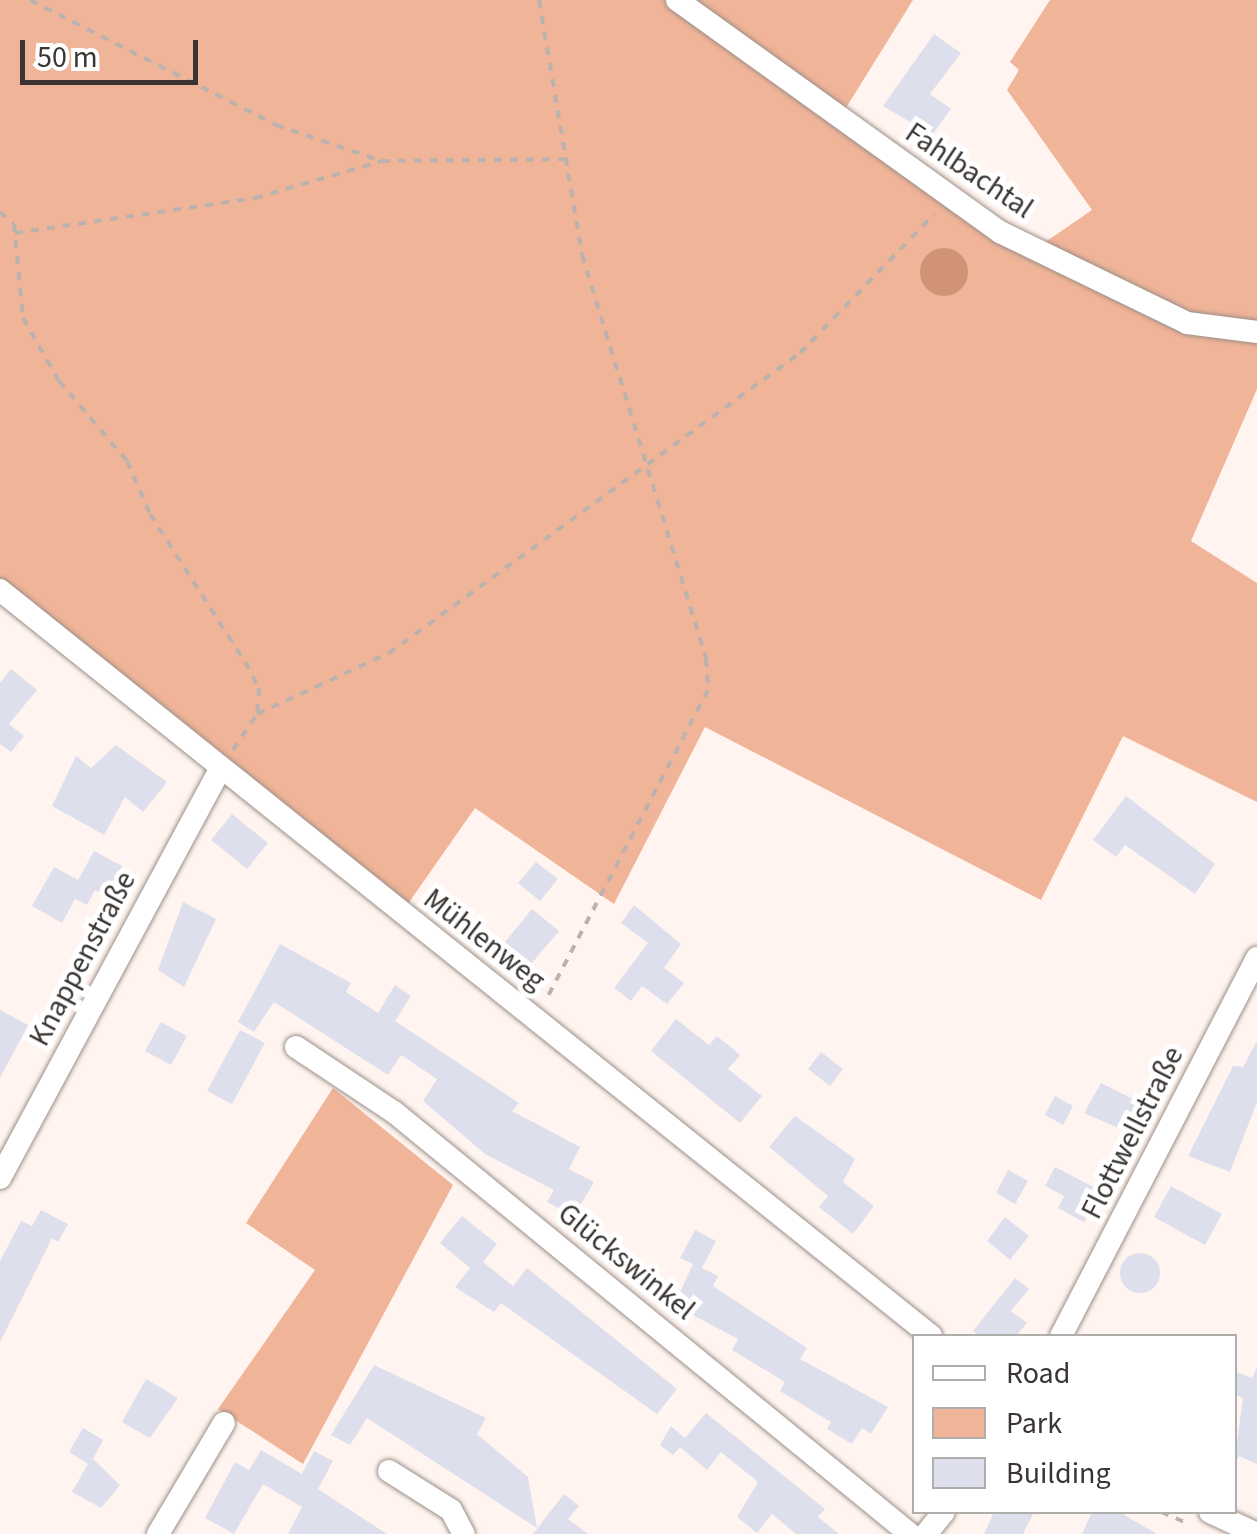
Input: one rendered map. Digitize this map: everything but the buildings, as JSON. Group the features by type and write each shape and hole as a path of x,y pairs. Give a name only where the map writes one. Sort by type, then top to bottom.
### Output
{"street":[{"name":"Fahlbachtal","path":"677,0 1000,232 1187,323 1257,332"},
{"name":"Mühlenweg","path":"0,590 929,1334"},
{"name":"Knappenstraße","path":"0,1178 220,769"},
{"name":"Flottwellstraße","path":"1063,1334 1257,958"},
{"name":"Glückswinkel","path":"296,1048 394,1112 910,1534"},
{"path":"158,1534 224,1423"},
{"path":"389,1471 451,1510 464,1534"},
{"path":"926,1534 942,1514"},
{"path":"1202,1519 1257,1534"}],"path":[{"path":"30,0 276,125 382,161"},
{"path":"535,1019 708,690 706,659 582,255 539,0"},
{"path":"15,234 255,198 382,161 565,159"},
{"path":"220,769 258,714 389,654 800,352 951,196"},
{"path":"0,212 15,234 23,318 59,381 128,460 150,514 246,662 258,714"},
{"path":"1173,1514 1202,1519"}],"green space":[{"path":"0,0 668,0 892,163 1190,328 1257,337 1257,389 1191,541 1257,583 1257,802 1123,736 1041,900 705,727 614,904 475,808 405,908 0,579"},
{"path":"694,0 913,0 844,111"},
{"path":"1050,0 1257,0 1257,324 1196,319 1041,245 1092,210 1007,90 1019,70 1010,62"},
{"path":"333,1088 453,1185 303,1464 218,1409 315,1270 246,1223"}],"shaded area":[{"path":"944,248 961,255 968,272 961,289 944,296 927,289 920,272 927,255"}]}
